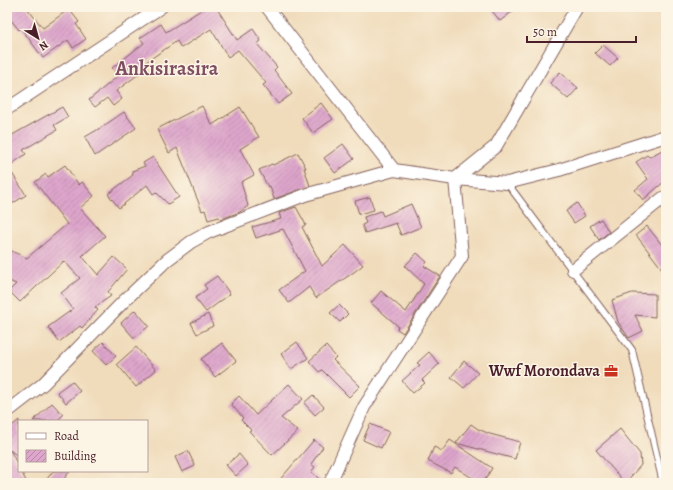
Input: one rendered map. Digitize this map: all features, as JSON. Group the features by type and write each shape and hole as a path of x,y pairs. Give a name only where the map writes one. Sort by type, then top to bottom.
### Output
{"street":[{"path":"7,109 161,7"},
{"path":"267,7 394,170"},
{"path":"455,179 496,146 577,7"},
{"path":"7,412 43,384 125,300 167,260 191,242 209,232 305,195 394,170 455,179 507,183 559,170 666,136"},
{"path":"330,483 364,406 462,256 455,179"},
{"path":"573,270 663,198 666,203"}],"lane":[{"path":"507,183 632,350 663,483"}],"building":[{"path":"7,7 26,7 43,28 69,9 79,22 76,24 86,39 73,48 68,40 43,58 21,28 19,30 7,15"},
{"path":"206,7 216,7 237,40 253,29 261,41 257,44 277,67 274,70 292,94 278,104 263,85 266,83 238,50 228,57 211,29 181,48 177,41 143,64 147,68 116,91 122,99 113,106 107,98 95,107 89,100 118,76 112,68 144,43 140,38 161,24 166,32"},
{"path":"489,7 518,7 500,21"},
{"path":"603,45 618,58 610,66 595,53"},
{"path":"560,72 578,88 568,99 550,83"},
{"path":"321,103 333,119 313,133 302,118"},
{"path":"202,106 212,125 240,107 259,137 240,149 254,175 241,182 248,206 240,212 221,219 219,217 208,220 205,210 202,211 177,148 169,153 157,129"},
{"path":"62,107 68,117 54,125 57,130 23,150 26,154 8,167 26,195 7,207 7,138"},
{"path":"124,112 136,128 95,156 85,137"},
{"path":"343,144 354,159 335,173 324,158"},
{"path":"666,148 666,180 643,200 635,190 648,179 636,162 647,155 649,157"},
{"path":"298,153 306,168 304,168 310,186 274,199 270,186 268,187 259,170"},
{"path":"153,157 179,197 168,204 156,192 153,194 147,185 119,208 108,194 133,175 132,171 145,166 143,163"},
{"path":"65,165 79,185 82,182 94,196 80,208 105,236 82,256 98,275 114,257 127,269 108,292 111,296 95,307 98,310 82,328 80,326 59,342 48,327 73,309 61,293 80,278 64,261 20,302 9,291 16,284 7,280 7,249 27,258 67,224 35,182 46,174 48,177"},
{"path":"370,197 374,210 359,214 355,201"},
{"path":"577,203 585,216 574,223 566,211"},
{"path":"411,204 421,227 401,235 396,223 365,233 362,225 366,223 364,217 381,211 383,216"},
{"path":"296,207 306,225 302,227 322,266 345,245 363,265 316,298 309,287 289,303 279,290 305,271 283,229 256,238 252,227 281,219 279,213"},
{"path":"601,219 609,232 599,240 590,226"},
{"path":"647,226 666,250 666,274 636,235"},
{"path":"417,253 427,262 424,266 440,276 403,333 397,329 398,326 371,303 381,291 406,312 424,284 405,266"},
{"path":"217,276 230,294 206,312 195,298 207,289 204,285"},
{"path":"632,293 655,294 655,317 635,315 643,331 629,338 618,322 612,300"},
{"path":"339,305 348,314 340,322 330,313"},
{"path":"135,310 149,326 134,338 121,323"},
{"path":"208,314 213,326 197,334 191,323"},
{"path":"103,342 116,356 106,365 93,351"},
{"path":"297,342 308,358 291,369 281,354"},
{"path":"222,343 236,361 215,377 201,359"},
{"path":"326,346 336,357 333,360 360,386 349,397 322,370 319,372 309,361"},
{"path":"136,347 156,370 136,387 117,364"},
{"path":"429,352 439,364 422,380 425,383 413,393 402,381 420,365 417,363"},
{"path":"464,361 478,373 464,388 451,377"},
{"path":"72,381 80,391 66,403 57,392"},
{"path":"289,384 303,399 281,418 298,431 272,455 249,431 251,430 241,420 243,418 231,404 239,396 256,415"},
{"path":"313,395 324,407 315,415 304,403"},
{"path":"52,403 63,415 58,420 34,420"},
{"path":"18,421 18,456 10,450 18,465 18,472 22,472 27,483 7,483 7,430"},
{"path":"370,424 389,432 381,448 363,440"},
{"path":"471,424 490,434 520,442 515,459 456,443"},
{"path":"620,429 640,454 641,465 625,483 596,450"},
{"path":"314,440 323,447 311,464 315,467 311,472 323,483 277,483"},
{"path":"450,440 492,468 483,483 480,483 455,467 451,473 428,461 434,447 442,451"},
{"path":"188,451 195,466 182,472 175,457"},
{"path":"239,454 248,465 236,476 226,465"},
{"path":"52,472 69,472 61,483 44,483"}],"place":[{"name":"Wwf Morondava","path":"611,371"}],"district":[{"name":"Ankisirasira","path":"167,68"}]}
